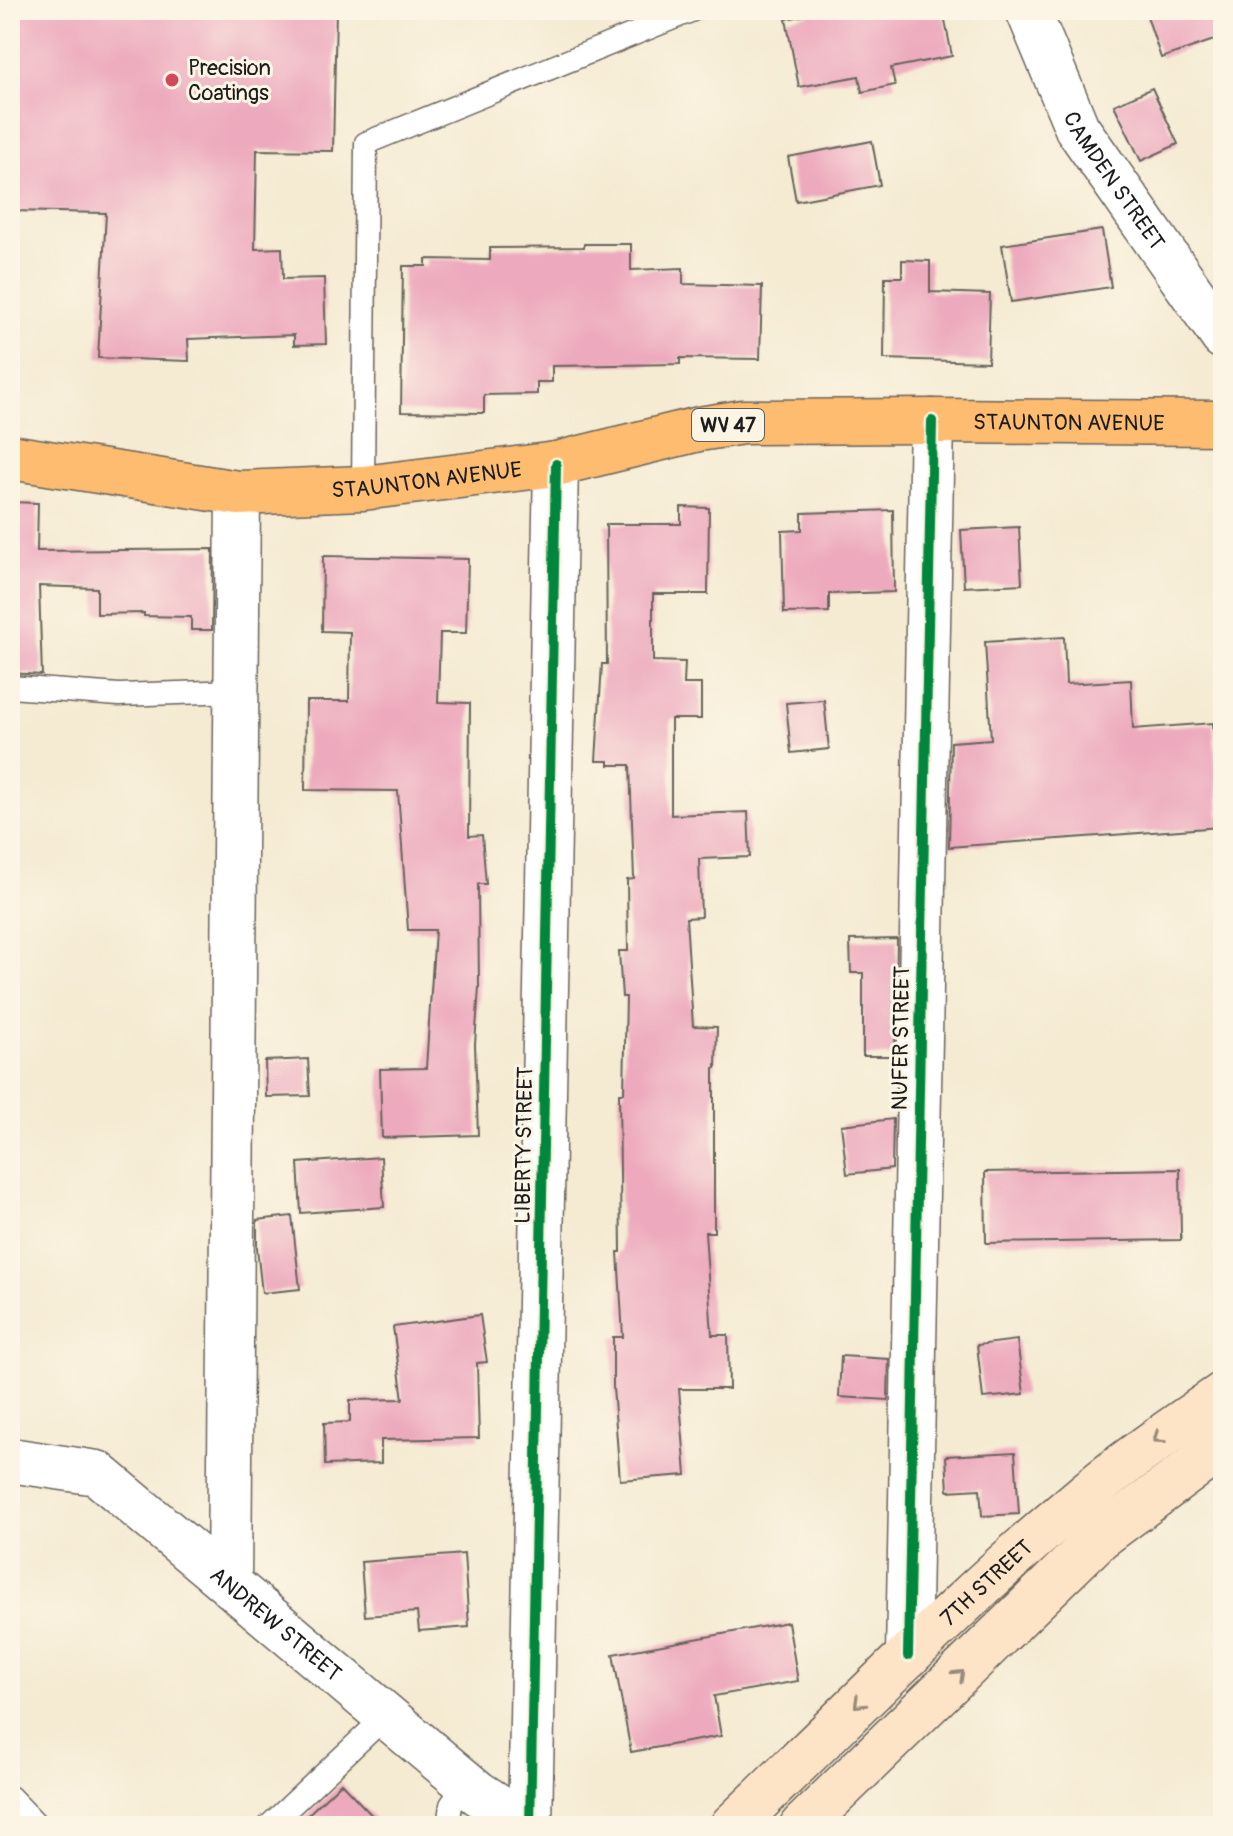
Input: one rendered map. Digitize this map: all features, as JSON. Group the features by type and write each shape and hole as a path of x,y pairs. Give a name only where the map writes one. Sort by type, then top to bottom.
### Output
{"main road":[{"name":"STAUNTON AVENUE","path":"10,457 238,493 363,488 556,464 699,429 743,422 1223,423"},
{"name":"7TH STREET","path":"732,1826 996,1572 1073,1504 1139,1451 1223,1394"},
{"name":"7TH STREET","path":"802,1826 1100,1537 1223,1446"}],"street":[{"name":"CAMDEN STREET","path":"1028,10 1077,128 1223,337"},
{"name":"NUFER STREET","path":"908,1656 932,421"},
{"name":"LIBERTY STREET","path":"529,1826 556,464"},
{"path":"229,1583 238,493"},
{"name":"ANDREW STREET","path":"10,1460 97,1473 466,1784 529,1826"}],"lane":[{"path":"363,488 366,143 693,10"},
{"path":"10,687 119,695 237,691"},
{"path":"269,1826 386,1716"},
{"path":"448,1826 451,1805 466,1784"},
{"path":"10,1797 38,1826"}],"building":[{"name":"Precision Coatings","path":"10,10 336,10 333,151 257,150 255,249 282,248 283,279 324,278 326,344 294,345 294,335 188,339 189,361 98,358 106,213 10,211"},
{"path":"831,10 943,10 952,56 891,68 895,85 862,92 859,76 799,87 786,19"},
{"path":"1145,10 1223,10 1223,37 1161,58"},
{"path":"1152,88 1178,144 1141,161 1114,105"},
{"path":"872,141 880,185 796,201 788,157"},
{"path":"1102,230 1111,287 1011,302 1002,245"},
{"path":"584,244 631,244 631,270 683,268 683,284 762,286 760,359 680,358 680,364 552,366 552,382 537,382 537,394 484,395 484,413 401,412 403,266 426,266 426,259 490,260 490,248 584,247"},
{"path":"902,260 930,261 930,292 990,294 988,362 884,359 885,277 902,277"},
{"path":"10,502 38,503 37,551 213,549 212,630 191,630 191,617 144,616 144,613 97,614 97,588 39,586 42,675 10,673"},
{"path":"681,507 709,508 708,594 653,594 653,661 685,662 684,684 701,684 701,719 671,719 671,815 748,812 750,857 699,859 701,917 686,918 693,1026 717,1027 714,1232 705,1232 712,1335 728,1335 729,1389 679,1389 686,1475 620,1480 613,1387 613,1337 623,1337 618,1252 621,1252 619,1093 624,1093 626,997 622,997 619,951 628,951 627,880 634,879 630,765 609,765 609,761 596,761 602,664 607,664 606,524 681,524"},
{"path":"893,510 894,592 829,594 829,612 784,613 782,531 802,530 802,513"},
{"path":"1019,527 1022,584 964,587 961,530"},
{"path":"323,556 468,559 466,633 440,633 438,702 470,703 469,836 482,835 486,884 478,884 479,987 475,1044 478,1135 382,1138 380,1069 426,1068 435,930 408,930 398,791 305,790 306,701 349,701 350,632 322,631"},
{"path":"1064,637 1066,684 1131,680 1133,729 1213,723 1220,827 949,847 951,742 991,739 985,642"},
{"path":"824,700 829,749 791,753 786,703"},
{"path":"897,939 895,1056 863,1056 863,973 851,973 850,940"},
{"path":"308,1059 310,1096 266,1097 265,1061"},
{"path":"893,1119 892,1169 847,1174 841,1125"},
{"path":"381,1157 384,1207 301,1213 298,1163"},
{"path":"1180,1169 1181,1240 986,1243 985,1172"},
{"path":"292,1216 300,1289 262,1293 257,1220"},
{"path":"480,1315 487,1362 477,1363 479,1438 381,1440 381,1463 325,1465 324,1423 350,1422 350,1400 403,1399 393,1327"},
{"path":"1017,1340 1024,1394 983,1398 977,1345"},
{"path":"841,1356 889,1359 888,1400 839,1397"},
{"path":"1015,1452 1019,1514 982,1516 980,1489 948,1491 946,1456"},
{"path":"464,1554 469,1627 419,1631 417,1612 365,1616 361,1562"},
{"path":"788,1622 798,1681 714,1696 721,1736 631,1752 613,1654"},
{"path":"341,1783 382,1826 296,1826"}],"cycle path":[{"path":"908,1656 932,421"},
{"path":"530,1826 556,464"}],"place":[{"name":"Precision Coatings","path":"172,80"}]}
